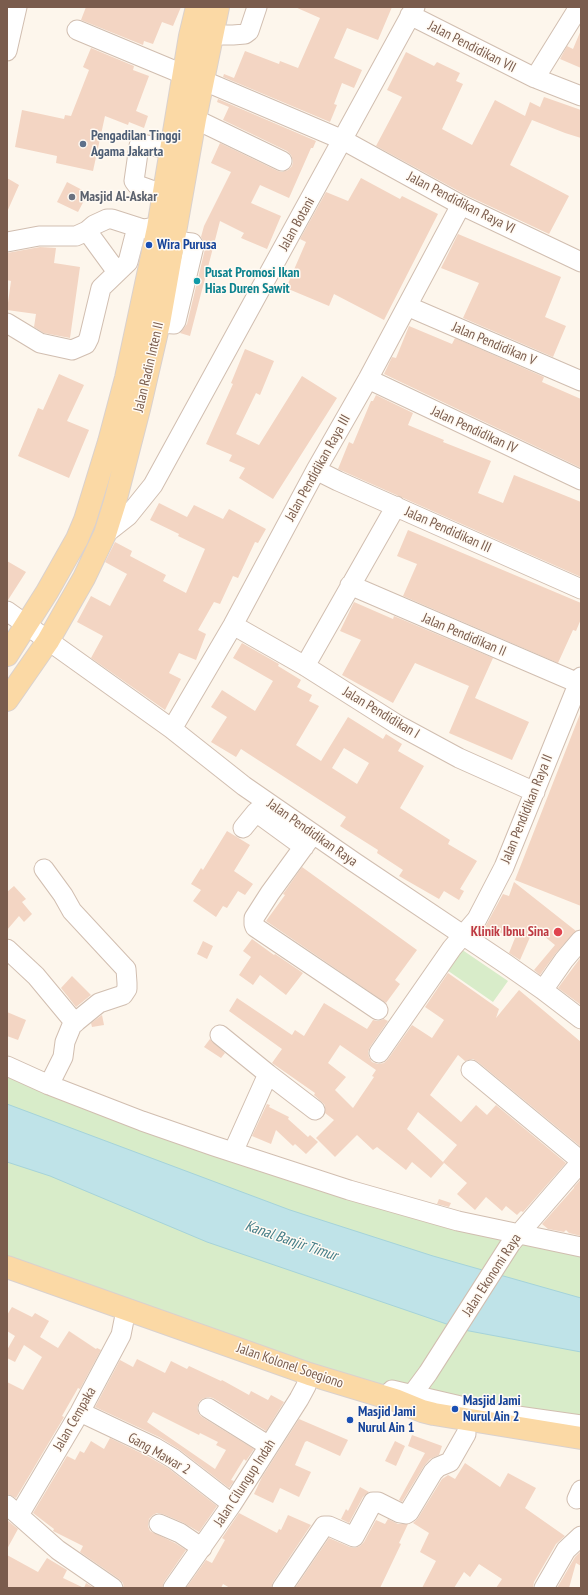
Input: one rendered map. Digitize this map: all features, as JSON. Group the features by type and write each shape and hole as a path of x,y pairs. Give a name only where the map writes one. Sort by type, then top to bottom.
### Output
{"main road":[{"name":"Jalan Radin Inten II","path":"7,655 26,626 77,539 85,520 109,442 166,234 195,119 194,78 190,36 197,7"},
{"name":"Jalan Radin Inten II","path":"7,700 48,641 84,578 105,534 115,502 159,324 166,234 164,195 172,150 194,78 212,35 218,7"},
{"name":"Jalan Kolonel Soegiono","path":"7,1267 307,1380 334,1394 428,1426 466,1434 499,1437 581,1450"},
{"name":"Jalan Kolonel Soegiono","path":"7,1280 307,1380 409,1402 434,1414 581,1438"}],"street":[{"path":"7,51 17,7"},
{"path":"212,35 245,34 250,31 257,7"},
{"path":"535,78 579,7"},
{"name":"Jalan Pendidikan VII","path":"412,11 535,78 581,96"},
{"name":"Jalan Botani","path":"105,534 128,516 153,486 412,11"},
{"name":"Jalan Pendidikan Raya VI","path":"78,30 343,140 461,205 581,262"},
{"path":"195,119 282,161"},
{"path":"164,195 137,185 134,181 139,146 142,144 172,150"},
{"name":"Jalan Pendidikan Raya III","path":"172,729 233,625 316,470 368,379 461,205"},
{"path":"7,242 39,236 76,236 107,219 112,219 143,229 166,234"},
{"path":"7,323 40,342 68,349 76,349 88,341 100,290 128,262 137,227"},
{"path":"87,231 117,272"},
{"name":"Jalan Pendidikan V","path":"407,306 581,381"},
{"name":"Jalan Pendidikan IV","path":"368,379 581,480"},
{"name":"Jalan Pendidikan III","path":"316,470 581,589"},
{"path":"305,666 396,506"},
{"name":"Jalan Pendidikan II","path":"350,585 580,680"},
{"name":"Jalan Pendidikan Raya","path":"7,612 172,729 260,805 308,840 464,935 543,990 581,1019"},
{"name":"Jalan Pendidikan I","path":"233,625 305,666 398,725 452,755 535,792"},
{"name":"Jalan Pendidikan Raya II","path":"379,1053 452,948 477,919 504,867 580,680"},
{"path":"243,828 260,805"},
{"path":"308,840 254,918 255,927 378,1010"},
{"path":"44,869 63,895 72,911 126,970 127,988 123,994 99,1003 75,1022 69,1029 63,1057 49,1085"},
{"path":"543,990 564,960 581,940"},
{"path":"7,949 36,976 75,1022"},
{"path":"220,1035 315,1110"},
{"path":"7,1066 49,1085 142,1121 349,1190 515,1239 581,1247"},
{"path":"471,1070 581,1161"},
{"path":"232,1152 268,1074"},
{"name":"Jalan Ekonomi Raya","path":"409,1402 515,1239 581,1161"},
{"path":"7,1258 409,1402 581,1425"},
{"name":"Jalan Cempaka","path":"13,1510 80,1412 121,1335 124,1320"},
{"name":"Jalan Cilungup Indah","path":"173,1588 232,1504 299,1399 307,1380"},
{"path":"208,1408 269,1446"},
{"name":"Gang Mawar 2","path":"80,1412 154,1447 174,1459 232,1504"},
{"path":"282,1588 324,1526 330,1526 354,1537 373,1502 378,1502 400,1513 406,1514 409,1512 433,1472 450,1462 466,1434"},
{"path":"13,1510 58,1550 113,1588"},
{"path":"159,1524 180,1533 202,1548"},
{"path":"544,1588 566,1550 581,1536"}],"green space":[{"path":"458,947 508,981 493,1002 444,968"},
{"path":"7,1066 233,1152 581,1247 581,1438 472,1420 7,1267"}],"water":[{"name":"Kanal Banjir Timur","path":"7,1104 290,1210 433,1256 581,1298 581,1352 464,1330 207,1242 50,1176 7,1162"}],"building":[{"path":"86,7 181,7 173,26 162,22 153,44 144,41 143,45 81,20"},
{"path":"295,7 392,7 378,40 347,28 334,58 362,70 354,88 342,83 334,104 337,105 330,122 223,77 224,74 234,78 245,51 279,64 280,61 298,68 320,18"},
{"path":"581,30 581,68 560,59 567,46 573,49"},
{"path":"91,48 134,66 133,70 149,76 136,111 148,116 144,128 129,122 128,125 105,116 93,171 56,163 57,156 15,147 22,110 64,119 65,115 71,116 89,70 83,67"},
{"path":"406,52 434,66 437,62 460,73 456,81 463,84 442,129 472,145 495,100 525,116 530,102 540,107 544,97 581,110 581,138 532,120 510,165 569,196 549,234 466,195 376,146 402,97 387,90"},
{"path":"218,99 316,141 313,148 311,148 289,198 260,185 251,203 281,216 267,249 241,238 244,233 220,221 190,336 180,333 187,324 205,249 205,244 201,237 204,226 231,172 211,163 220,143 282,172 288,170 292,166 293,161 291,155 287,151 223,120 229,107 217,102"},
{"path":"7,178 19,185 7,212"},
{"path":"361,178 400,199 402,196 438,214 384,320 334,294 329,306 286,288 306,242 300,239 326,192 348,201"},
{"name":"Masjid Al-Askar","path":"67,182 88,193 78,212 57,202"},
{"path":"458,234 561,277 545,317 566,326 553,357 463,318 479,283 441,268"},
{"path":"40,247 56,248 54,263 80,267 70,338 44,333 34,327 36,314 7,310 11,281 7,280 7,253"},
{"path":"409,326 452,344 455,338 544,377 542,382 581,399 581,468 384,374 392,357 396,358"},
{"path":"245,349 274,361 260,395 256,393 236,434 259,445 302,376 337,398 273,499 239,478 245,468 229,461 232,455 206,444 233,384 231,383"},
{"path":"59,374 84,385 67,421 89,430 69,478 18,456 38,408 43,410"},
{"path":"376,395 413,413 408,425 444,440 443,442 491,461 478,493 503,503 514,475 581,502 581,577 338,469 349,442 353,444 371,401 373,401"},
{"path":"159,503 187,517 194,505 223,519 229,509 266,529 258,543 255,542 238,578 233,576 220,604 214,602 198,630 206,634 196,660 179,653 169,673 181,679 165,710 91,658 103,636 77,622 91,596 110,606 127,574 105,562 115,542 132,551 130,556 166,575 163,581 186,593 205,549 150,520"},
{"path":"408,530 581,603 581,619 576,631 573,630 558,663 403,596 417,564 397,556"},
{"path":"7,561 26,572 8,600 7,600"},
{"path":"354,602 393,619 394,616 493,658 475,698 529,722 512,760 449,733 469,686 415,663 393,703 342,675 361,640 340,631"},
{"path":"242,643 279,664 278,666 301,680 297,687 312,695 309,701 319,706 296,745 321,761 348,717 383,739 386,734 402,744 398,751 424,766 400,808 450,840 448,844 477,861 460,889 464,891 459,900 444,891 439,899 399,876 403,870 377,853 378,850 340,826 346,817 241,749 236,757 211,742 227,717 211,707 222,690 255,711 273,681 233,658","holes":["344,748 369,763 357,784 332,768"]},
{"path":"581,714 581,906 515,880"},
{"path":"227,831 250,845 234,871 253,884 245,895 238,891 227,908 223,906 216,917 193,901 201,890 191,884 201,868 203,870"},
{"path":"302,867 417,950 395,980 400,984 386,1003 266,921 285,895 283,894"},
{"path":"514,882 576,931 556,953 540,975 534,970 555,945 534,928 520,960 509,953 515,938 485,927 503,894 509,896"},
{"path":"14,886 26,899 22,902 32,914 24,922 19,916 7,930 7,892"},
{"path":"252,939 303,973 286,995 260,975 253,985 239,975 251,957 243,951"},
{"path":"203,941 213,946 207,959 197,954"},
{"path":"581,957 581,1005 558,988"},
{"path":"448,973 499,1009 496,1018 519,990 581,1042 581,1147 473,1059 465,1061 458,1055 430,1095 461,1122 476,1105 487,1115 496,1105 566,1163 523,1212 521,1211 517,1215 506,1206 502,1211 486,1197 475,1210 457,1194 467,1183 443,1162 457,1145 418,1112 407,1129 444,1163 431,1178 412,1162 406,1170 377,1147 373,1150 357,1135 335,1157 316,1138 334,1120 325,1113 325,1105 314,1095 315,1093 272,1063 282,1049 229,1011 237,998 292,1035 295,1030 304,1036 324,1003 367,1029 373,1020 378,1021 384,1019 388,1021 368,1052 372,1062 378,1064 384,1063 388,1059 412,1025 432,1038 444,1020 425,1007","holes":["340,1045 376,1070 372,1076 374,1077 353,1108 335,1090 346,1077 328,1063"]},
{"path":"72,976 91,995 76,1007 61,988"},
{"path":"7,1012 26,1020 18,1040 7,1036"},
{"path":"102,1015 104,1025 92,1027 91,1023"},
{"path":"210,1039 225,1053 221,1058 204,1047"},
{"path":"267,1104 270,1105 269,1107 289,1117 288,1119 308,1137 310,1135 318,1142 306,1154 295,1144 293,1146 276,1130 271,1144 252,1136"},
{"path":"581,1179 581,1236 569,1233 566,1230 564,1232 548,1229 542,1224"},
{"path":"439,1199 451,1203 449,1207 437,1204"},
{"path":"12,1307 32,1317 35,1313 49,1321 40,1337 58,1348 69,1331 96,1349 101,1350 80,1389 78,1388 62,1416 64,1417 16,1498 7,1494 7,1382 23,1390 42,1357 24,1345 15,1362 7,1358 7,1350 15,1336 7,1331 7,1315"},
{"path":"137,1359 165,1373 171,1361 187,1369 189,1366 221,1381 222,1380 249,1395 251,1391 268,1400 271,1395 284,1402 266,1431 213,1398 208,1397 199,1402 197,1408 202,1417 254,1449 246,1461 244,1459 231,1480 234,1481 229,1488 180,1450 159,1437 95,1407 120,1360 133,1367","holes":["153,1412 199,1435 200,1433 218,1442 216,1445 226,1450 215,1469 147,1422"]},
{"path":"299,1419 348,1440 340,1456 307,1441 305,1442 295,1465 311,1472 299,1497 280,1488 273,1503 254,1494 262,1477"},
{"path":"412,1435 442,1446 439,1455 430,1459 424,1466 402,1502 399,1500 425,1453 408,1446"},
{"path":"110,1438 168,1468 217,1506 199,1532 184,1523 163,1514 157,1513 149,1519 148,1526 150,1531 186,1550 164,1582 162,1588 124,1588 123,1583 119,1579 80,1552 83,1546 53,1531 54,1529 33,1513 67,1456 75,1460 80,1451 84,1453 91,1441 104,1449"},
{"path":"395,1441 405,1446 396,1466 385,1461"},
{"path":"465,1463 500,1487 508,1473 536,1488 525,1508 565,1536 556,1544 534,1582 533,1588 496,1588 502,1579 479,1564 470,1577 464,1572 454,1588 422,1588 436,1561 420,1552 429,1533 413,1523 418,1518 442,1479 448,1475 455,1479"},
{"path":"360,1487 369,1492 363,1497 349,1523 341,1519 346,1509 348,1511"},
{"path":"239,1513 277,1533 279,1529 281,1530 288,1515 311,1525 273,1582 271,1588 230,1588 223,1584 221,1588 186,1588 206,1560 212,1563 225,1540 222,1538"},
{"path":"388,1519 398,1524 408,1524 399,1543 401,1544 380,1588 295,1588 329,1538 355,1548 364,1542 376,1520 385,1524"},
{"path":"7,1520 18,1529 7,1549"},
{"path":"581,1551 581,1566 576,1563 569,1588 557,1588 575,1557"},
{"path":"7,1555 38,1572 47,1558 67,1570 63,1578 84,1588 7,1588"},
{"path":"86,1583 94,1588 84,1588"}],"place":[{"name":"Pengadilan Tinggi Agama Jakarta","path":"83,144"},
{"name":"Masjid Al-Askar","path":"72,197"},
{"name":"Wira Purusa","path":"149,245"},
{"name":"Pusat Promosi Ikan Hias Duren Sawit","path":"197,281"},
{"name":"Klinik Ibnu Sina","path":"558,932"},
{"name":"Masjid Jami Nurul Ain 2","path":"455,1409"},
{"name":"Masjid Jami Nurul Ain 1","path":"350,1420"}]}
